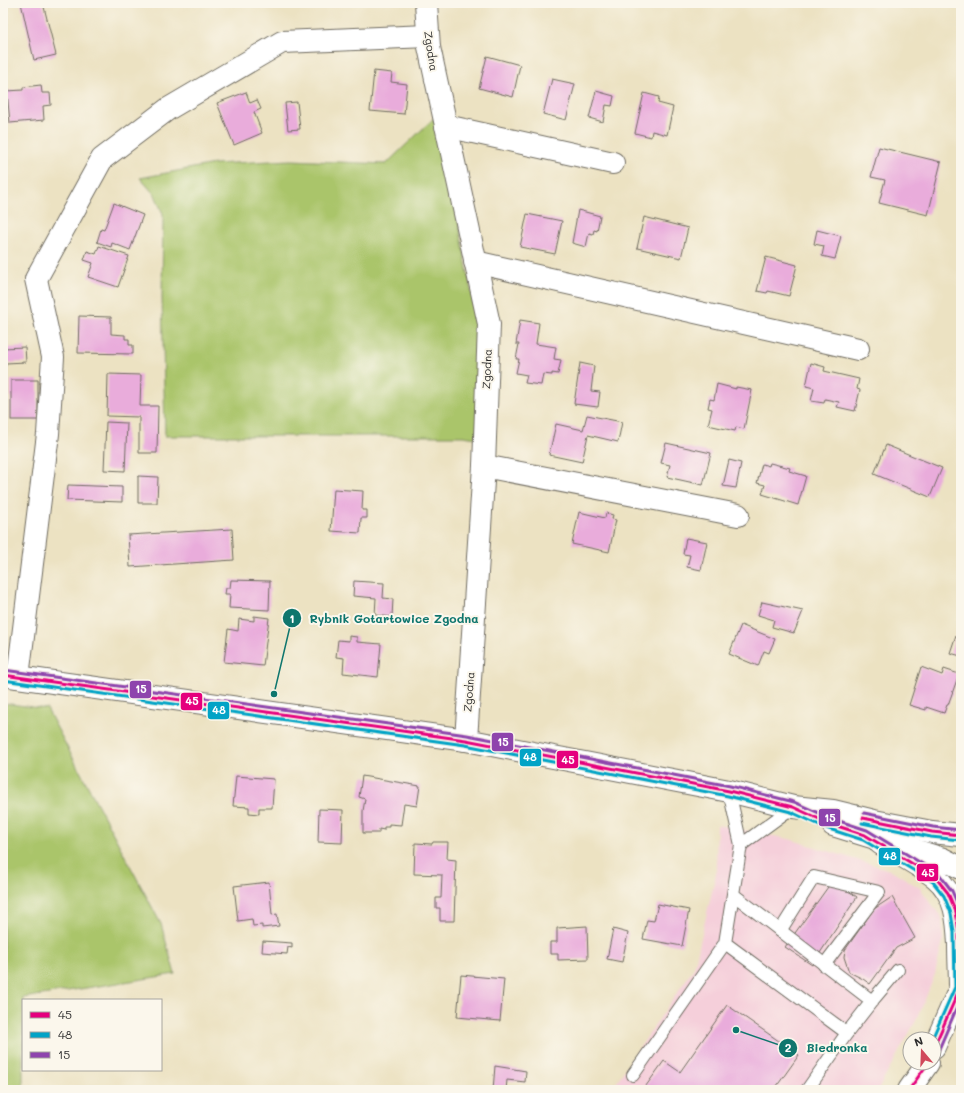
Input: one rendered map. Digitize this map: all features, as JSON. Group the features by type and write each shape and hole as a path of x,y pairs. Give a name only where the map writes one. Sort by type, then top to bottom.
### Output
{"street":[{"name":"Zgodna","path":"426,3 429,47 489,324 484,466 466,740"},
{"path":"428,36 282,42 168,109 102,159 36,279 53,358 48,434 11,676 466,740 729,791 793,807 833,811 874,821 932,832 961,835"},
{"path":"446,126 613,163"},
{"path":"475,262 858,349"},
{"path":"484,466 738,515"},
{"path":"793,807 828,824 943,859 961,868"},
{"path":"865,835 928,872 943,885 952,902 958,922 961,987 942,1031"},
{"path":"942,1046 953,1035 961,1021"},
{"path":"908,1090 921,1071"}],"lane":[{"path":"633,1075 725,943 741,845 729,791"},
{"path":"741,845 793,807"},
{"path":"780,931 814,877 879,892 824,965"},
{"path":"734,895 872,1001"},
{"path":"725,943 847,1033"},
{"path":"806,1090 847,1033 898,970"}],"shaded area":[{"path":"717,825 789,839 893,871 920,888 942,918 943,941 935,974 919,1015 910,1031 902,1031 902,1046 878,1090 611,1090 694,968 716,874"}],"green space":[{"path":"434,118 453,191 473,301 480,377 477,438 463,436 165,436 162,297 163,214 155,195 140,178 214,164 291,160 386,164"},
{"path":"3,703 47,709 161,924 175,974 23,998 23,1090 3,1090"}],"building":[{"path":"21,3 43,3 56,55 34,60"},
{"path":"487,56 520,65 513,97 479,88"},
{"path":"374,71 392,73 391,82 407,84 404,114 370,111"},
{"path":"552,79 575,84 566,120 543,114"},
{"path":"41,85 42,93 50,93 51,105 43,106 44,120 10,123 7,91 23,90 23,87"},
{"path":"596,91 614,96 612,106 606,105 603,122 589,118"},
{"path":"246,92 250,103 257,100 261,109 254,112 262,133 234,145 217,103"},
{"path":"644,93 659,97 658,103 673,107 667,135 652,131 651,137 635,133"},
{"path":"297,102 300,129 288,130 285,103"},
{"path":"879,147 941,162 928,215 879,203 885,180 871,177"},
{"path":"114,203 143,215 130,250 112,243 111,247 97,242 101,229 104,230"},
{"path":"578,210 600,216 597,231 594,230 593,234 589,233 586,247 572,243"},
{"path":"527,214 562,221 555,254 520,247"},
{"path":"644,217 688,228 681,258 637,248"},
{"path":"817,230 841,236 835,259 822,256 824,246 814,244"},
{"path":"99,246 129,256 118,287 88,277 93,263 84,260 87,251 96,254"},
{"path":"766,257 797,265 789,296 768,291 767,293 757,291"},
{"path":"79,316 111,317 111,334 125,335 125,339 129,339 129,345 133,345 133,354 78,353"},
{"path":"520,320 539,323 536,344 556,347 554,359 561,360 558,374 543,374 541,385 525,383 527,375 516,373 519,359 516,359 519,344 516,344"},
{"path":"25,347 26,362 6,363 6,366 3,366 3,348"},
{"path":"580,363 594,366 591,391 600,392 598,407 574,404"},
{"path":"811,363 825,367 824,371 859,379 857,389 860,390 855,411 837,407 839,402 825,399 824,403 811,401 814,388 806,386"},
{"path":"108,374 141,375 140,406 158,406 157,453 139,453 139,417 107,416"},
{"path":"11,380 38,380 38,420 11,420"},
{"path":"717,384 736,389 736,387 752,390 744,429 736,427 735,431 708,425 712,409 708,408 710,399 714,400"},
{"path":"587,415 622,422 618,442 588,435 582,462 549,455 556,424 583,430"},
{"path":"106,422 127,423 125,471 104,470"},
{"path":"666,443 711,453 703,485 667,477 670,465 661,463"},
{"path":"886,445 942,468 930,497 874,474"},
{"path":"729,460 741,463 736,488 723,486"},
{"path":"770,463 790,468 789,471 806,476 798,505 762,494 765,485 757,483 762,464 769,466"},
{"path":"138,476 158,477 157,503 138,503"},
{"path":"68,485 122,487 122,502 67,500"},
{"path":"334,489 363,491 362,510 367,510 367,518 361,518 360,533 331,531"},
{"path":"579,512 605,518 606,513 613,515 612,519 616,520 609,552 572,544"},
{"path":"232,529 234,560 130,567 128,535"},
{"path":"686,538 707,542 701,570 687,567 690,555 683,554"},
{"path":"231,580 270,581 269,610 229,608 230,594 225,594 226,588 230,588"},
{"path":"354,581 384,583 383,598 393,599 392,617 375,615 376,598 353,596"},
{"path":"762,602 803,611 794,633 772,627 774,620 758,615"},
{"path":"254,616 269,618 263,666 224,662 228,629 238,631 239,619 254,621"},
{"path":"741,625 775,639 769,653 764,651 758,666 729,654"},
{"path":"956,635 961,637 961,656 950,653"},
{"path":"349,636 357,637 357,642 381,644 378,677 343,673 344,658 336,657 338,640 349,641"},
{"path":"921,667 942,675 944,669 959,674 944,713 926,707 926,710 909,705"},
{"path":"236,776 274,779 272,808 259,808 259,814 249,813 249,807 233,806"},
{"path":"362,776 420,786 417,806 404,804 401,825 389,824 389,827 384,827 384,830 379,829 379,833 363,833 363,811 365,799 359,797"},
{"path":"319,809 343,810 342,843 318,842"},
{"path":"433,842 448,842 447,859 456,860 454,921 440,921 440,908 436,908 436,898 441,898 442,875 414,874 415,843 432,844"},
{"path":"833,880 857,897 812,965 785,947"},
{"path":"269,882 272,915 277,914 279,926 262,928 262,925 253,926 252,919 238,921 234,886"},
{"path":"892,897 915,938 896,948 870,984 849,972 844,957 845,950 874,909"},
{"path":"658,904 689,910 682,946 643,939 647,920 654,921"},
{"path":"587,926 588,959 558,960 558,954 550,954 550,942 557,942 557,928"},
{"path":"613,929 628,933 622,962 607,959"},
{"path":"263,941 292,943 292,948 288,947 287,954 262,952"},
{"path":"461,975 504,979 500,1021 457,1017"},
{"path":"727,1005 799,1055 774,1090 643,1090 664,1061 680,1072"},
{"path":"495,1066 526,1071 525,1082 507,1080 506,1090 493,1090"}],"transit line":[{"name":"15","path":"4,670 467,735 730,786 794,802 830,818 867,830 939,874 952,891 961,912"},
{"name":"45","path":"3,675 466,740 729,791 793,807 828,823 865,835 936,878 948,893 956,912 959,932 960,988 941,1031"},
{"name":"48","path":"3,680 465,745 728,796 791,812 826,828 863,840 933,882 944,896 951,913 954,932 955,987 936,1031"},
{"name":"15","path":"864,813 933,827 961,830"},
{"name":"45","path":"863,818 932,832 961,835"},
{"name":"48","path":"862,823 931,837 960,840"},
{"name":"15","path":"942,1042 961,998"},
{"name":"45","path":"909,1090 922,1071"}],"place":[{"name":"Rybnik Gotartowice Zgodna","path":"274,694"},
{"name":"Biedronka","path":"736,1030"}]}
